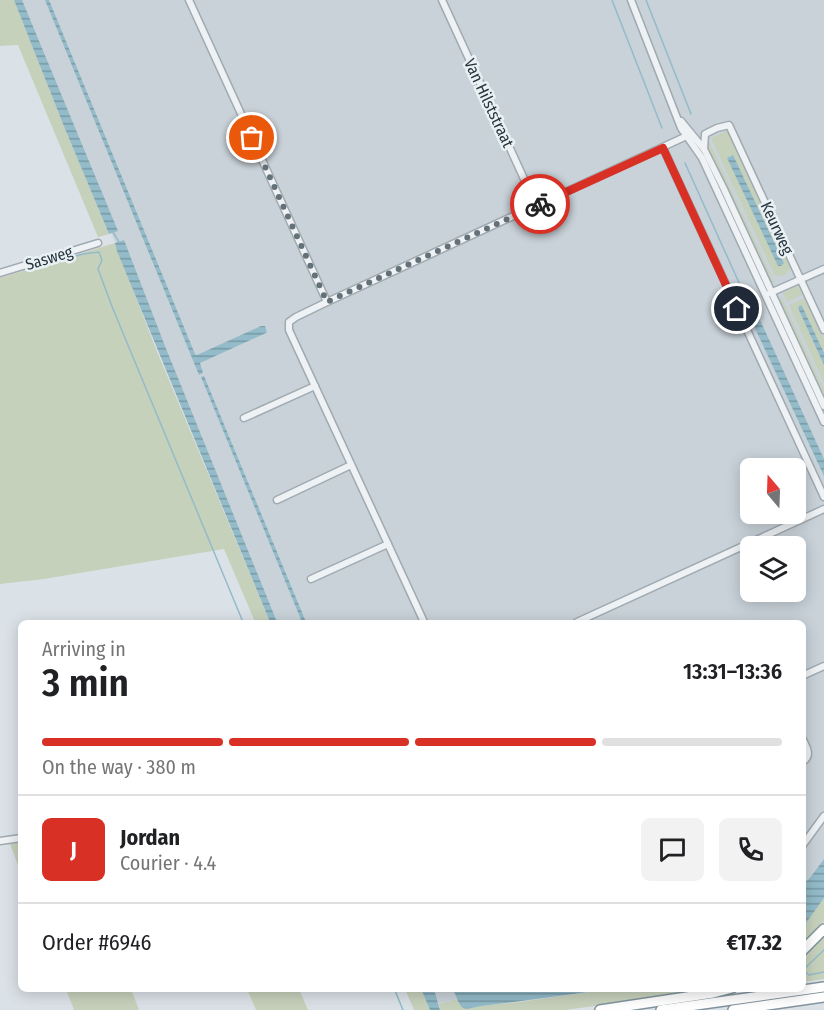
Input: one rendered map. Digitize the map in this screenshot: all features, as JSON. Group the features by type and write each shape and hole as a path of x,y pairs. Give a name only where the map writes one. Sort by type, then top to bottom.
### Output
{"highway":[{"path":"806,947 824,929"},
{"path":"806,990 824,987"},
{"path":"600,1010 717,992"},
{"path":"661,1010 789,992"},
{"path":"733,1010 824,997"}],"street":[{"path":"189,0 327,302"},
{"name":"Van Hilststraat","path":"442,0 536,206"},
{"path":"631,0 678,116 702,158 824,406"},
{"name":"Keurweg","path":"704,149 705,134 729,125 824,330"},
{"path":"423,620 289,330 289,322 327,302 689,135"},
{"path":"689,135 704,149 723,187 824,422"},
{"path":"663,148 824,497"},
{"name":"Sasweg","path":"0,273 98,243"},
{"path":"769,294 824,269"},
{"path":"244,418 315,386"},
{"path":"278,500 351,465"},
{"path":"581,620 824,509"},
{"path":"311,579 388,544"},
{"path":"806,674 824,666"},
{"path":"806,841 824,816"},
{"path":"0,841 18,838"}],"shaded area":[{"path":"12,0 824,0 824,859 806,881 806,620 276,620"},
{"path":"433,992 454,992 458,999 439,1004"}],"green space":[{"path":"0,0 14,0 109,234 98,237 18,45 0,46"},
{"path":"729,130 791,267 785,275 774,274 711,138","holes":["733,155 784,263 780,266 727,158"]},
{"path":"708,139 775,284 767,279 705,144"},
{"path":"115,243 156,349 269,620 254,620 224,549 44,579 0,584 0,278"},
{"path":"799,286 804,294 787,302 783,293"},
{"path":"781,296 824,390 824,403 778,303"},
{"path":"805,298 824,338 824,353 802,306 798,308 824,365 824,383 789,305"},
{"path":"18,843 18,865 10,844"},
{"path":"824,898 824,921 806,940 806,922"},
{"path":"824,936 824,979 806,982 806,953"},
{"path":"67,992 132,992 139,1010 74,1010"},
{"path":"248,992 300,992 308,1010 256,1010"},
{"path":"406,992 422,992 430,1010 414,1010"},
{"path":"589,992 689,992 566,1010 440,1010 439,1004 458,999 459,1004 466,1009"}],"water":[{"path":"14,0 22,0 118,231 109,234"},
{"path":"45,0 49,0 195,354 265,326 266,333 200,363 203,373 199,375"},
{"path":"733,155 784,263 781,266 778,266 727,158"},
{"path":"124,240 276,620 269,620 115,243"},
{"path":"800,305 824,353 824,365 798,308"},
{"path":"754,314 761,322 824,459 824,476 753,324"},
{"path":"204,376 305,620 301,620 201,377"},
{"path":"824,859 824,898 806,923 806,881"},
{"path":"422,992 435,992 440,1010 430,1010"},
{"path":"454,992 587,992 469,1009 462,1007"}],"waterway":[{"path":"612,0 662,128"},
{"path":"646,0 691,114"},
{"path":"685,163 745,296"},
{"path":"113,232 119,242"},
{"path":"55,262 99,252 102,260 98,269 113,309 242,620"},
{"path":"806,967 824,950"},
{"path":"806,972 809,975 824,972"},
{"path":"396,992 403,1010"}],"way so far":[{"path":"252,138 327,302 540,204"}],"route":[{"path":"540,204 663,148 737,309"}]}
